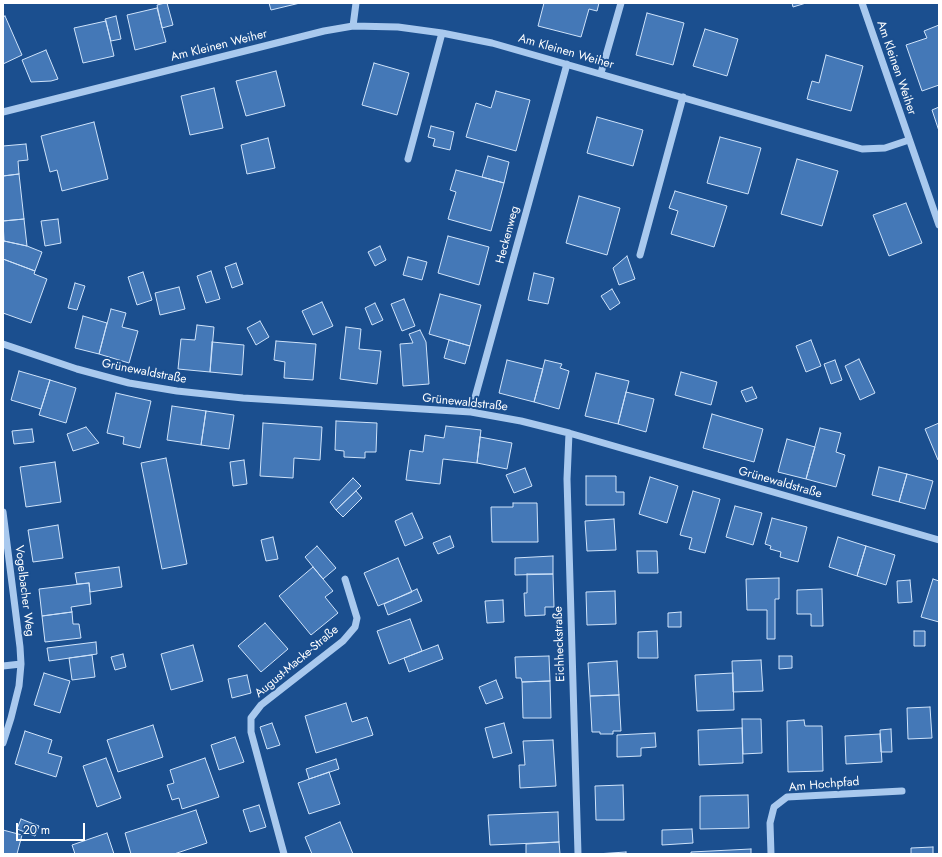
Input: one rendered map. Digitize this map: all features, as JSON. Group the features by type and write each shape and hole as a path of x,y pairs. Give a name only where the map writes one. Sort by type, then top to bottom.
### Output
{"street":[{"path":"353,26 356,3"},
{"path":"601,73 621,3"},
{"name":"Am Kleinen Weiher","path":"862,3 939,225"},
{"name":"Am Kleinen Weiher","path":"3,112 324,31 353,26 398,27 442,33 492,43 862,149 885,148 909,140"},
{"path":"408,159 442,33"},
{"name":"Heckenweg","path":"471,412 567,64"},
{"path":"640,255 683,97"},
{"name":"Grünewaldstraße","path":"3,344 77,369 129,383 177,391 243,398 471,412 521,421 568,432 939,540"},
{"name":"Eichheckstraße","path":"568,432 566,479 578,854"},
{"name":"Vogelbacher Weg","path":"3,512 21,664 19,686 3,743"},
{"name":"August-Macke-Straße","path":"284,854 251,732 251,718 261,706 343,641 354,626 357,618 345,579"},
{"path":"3,666 21,664"},
{"name":"Am Hochpfad","path":"771,854 770,823 774,807 787,797 902,791"}],"building":[{"path":"167,3 173,25 162,28 157,5"},
{"path":"269,3 300,3 271,10"},
{"path":"544,3 599,3 597,11 589,9 581,37 538,26"},
{"path":"792,3 806,3 793,7"},
{"path":"157,8 166,42 135,50 127,15"},
{"path":"647,13 684,23 673,65 636,55"},
{"path":"5,16 22,55 3,64 3,17"},
{"path":"116,16 121,39 111,41 105,19"},
{"path":"106,21 114,56 83,63 74,28"},
{"path":"939,25 939,85 922,91 906,45 927,38 924,31"},
{"path":"705,29 738,39 727,76 693,66"},
{"path":"46,50 58,79 51,81 31,82 22,60"},
{"path":"826,55 863,66 851,111 807,99 812,81 819,83"},
{"path":"374,63 409,73 397,115 362,105"},
{"path":"276,71 285,106 246,116 236,81"},
{"path":"214,88 223,128 190,135 181,96"},
{"path":"496,91 530,100 516,151 466,137 476,103 491,108"},
{"path":"939,107 939,131 932,110"},
{"path":"597,117 643,130 633,166 587,153"},
{"path":"94,122 108,179 62,191 57,170 50,172 41,136"},
{"path":"431,126 454,132 450,150 433,146 435,139 428,137"},
{"path":"720,137 761,148 748,194 707,183"},
{"path":"268,138 275,168 247,174 241,145"},
{"path":"26,144 28,160 18,161 19,174 3,176 3,146"},
{"path":"488,156 509,162 504,183 482,177"},
{"path":"797,159 838,171 822,226 781,214"},
{"path":"456,170 504,183 491,231 448,219 456,192 450,190"},
{"path":"19,174 24,219 3,221 3,176"},
{"path":"675,191 727,206 714,247 671,234 678,211 669,208"},
{"path":"579,196 620,208 607,255 566,243"},
{"path":"906,203 922,243 889,256 873,215"},
{"path":"24,219 27,246 4,241 3,221"},
{"path":"58,219 61,243 45,246 41,221"},
{"path":"448,236 489,247 479,285 438,273"},
{"path":"4,241 27,246 42,252 35,271 3,259"},
{"path":"380,246 386,260 375,266 368,252"},
{"path":"627,256 635,279 619,285 613,268"},
{"path":"408,257 427,262 422,280 403,275"},
{"path":"3,259 35,271 34,274 47,279 31,323 3,313"},
{"path":"236,263 243,284 232,288 225,267"},
{"path":"211,271 220,299 206,303 197,276"},
{"path":"143,272 152,300 137,305 128,277"},
{"path":"534,273 554,278 548,304 528,300"},
{"path":"75,283 85,286 77,310 68,308"},
{"path":"179,287 185,309 160,315 155,293"},
{"path":"612,289 620,303 610,310 601,296"},
{"path":"440,294 481,305 470,346 429,334"},
{"path":"404,299 415,326 402,331 391,304"},
{"path":"322,302 333,326 313,335 302,311"},
{"path":"375,303 383,320 372,325 365,308"},
{"path":"111,309 126,313 122,327 138,331 129,363 99,354"},
{"path":"83,316 107,323 99,354 75,348"},
{"path":"260,321 269,337 256,345 247,328"},
{"path":"197,325 214,327 210,372 178,369 181,339 195,340"},
{"path":"346,327 361,329 359,349 381,351 377,384 340,379"},
{"path":"420,330 426,342 429,384 403,386 400,344 413,343 409,334"},
{"path":"449,340 470,346 465,364 444,358"},
{"path":"811,340 821,366 806,372 796,346"},
{"path":"276,341 316,344 313,380 284,378 285,362 274,360"},
{"path":"212,342 244,345 242,375 210,372"},
{"path":"859,359 875,393 860,400 845,366"},
{"path":"507,360 543,369 534,402 499,393"},
{"path":"545,360 562,364 560,368 569,371 559,409 534,402"},
{"path":"835,360 842,380 831,384 824,364"},
{"path":"19,371 50,380 41,409 11,400"},
{"path":"681,372 717,382 711,405 675,395"},
{"path":"596,373 629,381 618,424 585,416"},
{"path":"50,380 76,388 66,423 39,415"},
{"path":"752,387 757,398 746,402 741,391"},
{"path":"626,392 654,399 646,432 618,424"},
{"path":"116,393 151,401 140,448 123,444 124,437 107,433"},
{"path":"172,406 206,411 201,445 167,440"},
{"path":"206,411 234,415 229,449 201,445"},
{"path":"712,414 763,429 754,462 703,448"},
{"path":"336,421 377,423 376,452 365,452 365,458 344,457 344,451 335,450"},
{"path":"263,423 322,427 320,460 294,458 293,478 260,476"},
{"path":"939,423 939,460 938,460 925,429"},
{"path":"446,426 481,430 477,463 443,459 440,484 406,480 410,450 423,452 425,435 444,438"},
{"path":"86,427 99,443 73,451 67,434"},
{"path":"820,428 841,433 836,452 845,455 836,487 806,479"},
{"path":"32,429 34,442 14,444 12,431"},
{"path":"480,437 512,443 507,469 477,463"},
{"path":"787,439 815,447 806,479 778,472"},
{"path":"166,458 187,564 162,569 141,463"},
{"path":"244,460 247,484 233,486 230,462"},
{"path":"55,462 61,502 26,507 20,467"},
{"path":"879,467 907,474 899,502 872,495"},
{"path":"525,468 532,486 514,493 506,475"},
{"path":"907,474 933,481 925,509 899,502"},
{"path":"586,476 616,476 616,492 624,492 624,505 586,505"},
{"path":"650,477 678,486 667,523 639,514"},
{"path":"353,478 361,486 336,510 330,502"},
{"path":"356,491 362,498 343,517 336,510"},
{"path":"693,491 720,499 705,553 689,549 692,538 680,535"},
{"path":"513,503 537,503 538,542 492,542 491,507 513,507"},
{"path":"735,506 762,513 753,545 726,537"},
{"path":"412,513 423,538 405,546 395,521"},
{"path":"772,518 807,527 798,562 780,557 781,552 770,549 771,546 765,544"},
{"path":"614,519 616,550 587,551 585,521"},
{"path":"58,525 63,558 33,562 28,530"},
{"path":"450,536 454,547 438,554 433,543"},
{"path":"273,537 278,559 266,561 261,540"},
{"path":"838,537 866,546 857,576 829,567"},
{"path":"317,546 336,568 323,579 305,557"},
{"path":"866,546 895,555 886,585 857,576"},
{"path":"637,551 657,551 658,573 638,573"},
{"path":"553,556 553,574 515,575 515,558"},
{"path":"398,558 412,592 378,606 364,573"},
{"path":"119,567 122,587 90,592 89,583 77,584 75,573"},
{"path":"313,567 333,591 325,597 338,613 311,635 279,596"},
{"path":"527,574 553,574 554,607 545,607 545,615 525,616 524,593 527,593"},
{"path":"779,578 779,599 775,599 775,639 767,639 767,610 747,610 746,579"},
{"path":"933,579 939,581 939,622 921,617"},
{"path":"910,580 912,602 898,603 897,581"},
{"path":"89,583 91,604 71,607 72,612 42,616 39,589"},
{"path":"417,589 422,601 388,615 384,604"},
{"path":"822,589 823,626 811,626 811,614 797,614 797,590"},
{"path":"615,591 616,624 587,625 586,592"},
{"path":"503,600 504,622 487,623 485,601"},
{"path":"72,612 73,624 79,624 81,638 45,642 42,616"},
{"path":"681,612 681,627 668,627 668,613"},
{"path":"410,619 422,651 389,664 377,631"},
{"path":"265,623 288,649 261,672 238,646"},
{"path":"657,631 658,658 638,658 638,632"},
{"path":"914,631 925,631 925,646 914,646"},
{"path":"96,642 97,654 49,661 47,648"},
{"path":"193,645 203,681 171,690 161,654"},
{"path":"438,645 443,659 409,672 404,658"},
{"path":"123,654 126,667 115,670 111,657"},
{"path":"92,655 95,677 72,680 69,658"},
{"path":"549,656 550,681 522,682 521,678 516,678 515,657"},
{"path":"779,656 792,656 792,668 779,669"},
{"path":"761,660 763,691 733,692 732,661"},
{"path":"617,661 619,695 590,696 588,663"},
{"path":"44,673 70,681 60,713 34,705"},
{"path":"733,673 734,710 697,711 695,675"},
{"path":"247,675 251,693 232,698 228,679"},
{"path":"496,680 503,698 486,704 479,687"},
{"path":"550,681 551,718 523,718 522,682"},
{"path":"619,695 621,731 613,731 613,734 600,734 600,732 592,732 590,696"},
{"path":"346,703 352,722 367,717 373,735 316,753 305,716"},
{"path":"930,707 932,738 908,739 907,708"},
{"path":"742,719 761,719 762,753 743,754"},
{"path":"804,720 805,726 822,726 823,771 788,772 787,721"},
{"path":"272,723 280,745 267,749 260,727"},
{"path":"504,723 512,753 493,758 485,728"},
{"path":"153,725 163,757 118,772 107,740"},
{"path":"742,728 743,763 699,765 698,730"},
{"path":"891,729 892,752 881,752 880,730"},
{"path":"25,731 52,740 48,753 62,757 56,777 15,764"},
{"path":"655,733 656,747 641,748 641,756 617,757 617,735"},
{"path":"880,734 882,762 846,764 845,736"},
{"path":"235,737 244,762 219,770 211,745"},
{"path":"553,740 556,786 520,788 519,765 525,765 523,741"},
{"path":"106,758 121,798 97,807 83,766"},
{"path":"205,758 219,797 182,809 179,798 172,800 167,785 174,783 170,770"},
{"path":"336,759 339,769 309,779 306,769"},
{"path":"329,772 340,804 309,814 298,783"},
{"path":"623,785 624,820 596,820 595,786"},
{"path":"748,795 749,828 700,829 700,796"},
{"path":"259,805 266,827 250,832 243,810"},
{"path":"196,810 207,843 174,854 131,854 125,833"},
{"path":"558,812 559,842 490,845 488,815"},
{"path":"21,819 39,826 35,836 17,829"},
{"path":"340,822 353,854 312,854 305,837"},
{"path":"692,829 693,843 662,845 662,830"},
{"path":"3,830 22,835 17,854 3,854"},
{"path":"107,833 114,854 75,854 72,845"},
{"path":"559,842 560,854 526,854 526,844"},
{"path":"933,847 933,854 911,854 911,848"},
{"path":"751,849 751,854 691,854 691,852"},
{"path":"626,852 626,854 596,854"}]}
